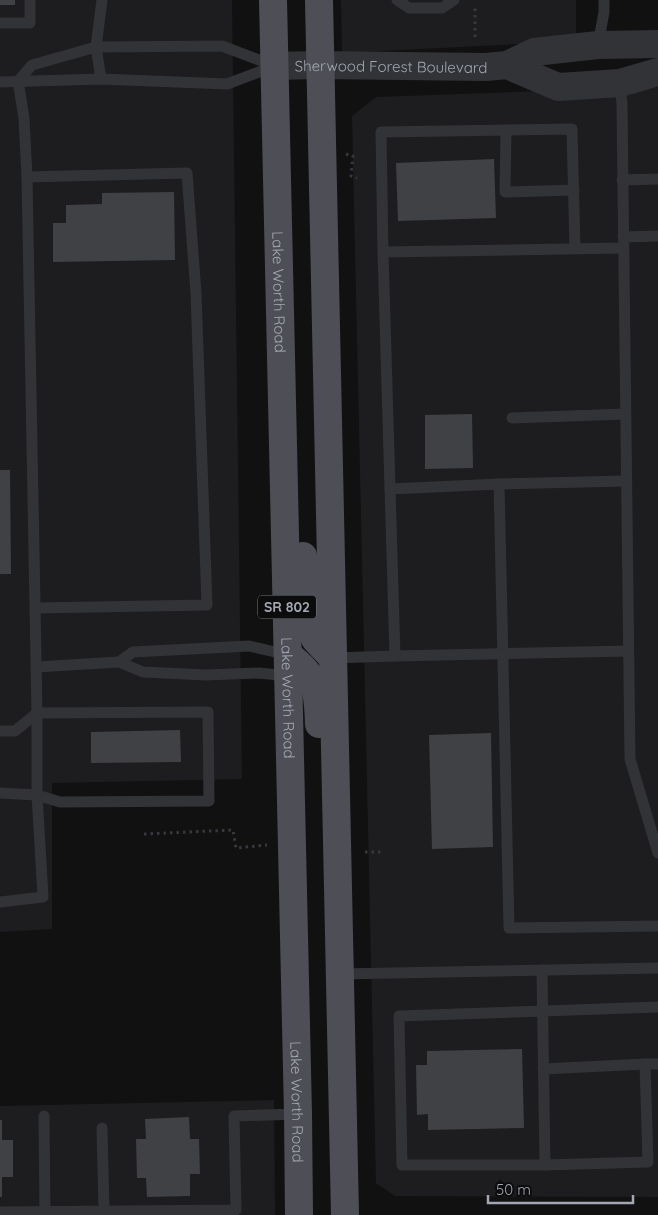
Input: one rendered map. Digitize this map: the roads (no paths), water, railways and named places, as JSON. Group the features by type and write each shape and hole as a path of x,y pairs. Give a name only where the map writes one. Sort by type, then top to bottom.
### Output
{"main road":[{"name":"Lake Worth Road","path":"273,0 299,1215"},
{"name":"SR 802","path":"319,0 345,1215"},
{"path":"282,392 300,444 303,558 308,619 315,639 333,658"},
{"path":"288,666 303,666 312,677 319,701 321,842 338,882"}],"street":[{"name":"Sherwood Forest Boulevard","path":"275,66 486,68 507,65 534,52 598,44 658,44"},
{"name":"Sherwood Forest Boulevard","path":"507,65 558,86 620,83 658,72"}],"lane":[{"path":"0,22 30,23 30,0"},
{"path":"102,0 96,47 102,79"},
{"path":"397,0 410,8 442,4 454,0"},
{"path":"598,44 604,12 604,0"},
{"path":"0,902 43,897 37,795 38,714 27,177 24,118 18,81 32,64 96,47 222,46 275,66"},
{"path":"0,82 102,79 227,84 275,66"},
{"path":"620,83 622,104 630,759 658,853"},
{"path":"395,656 381,132 572,129 576,249"},
{"path":"506,130 505,192 574,190"},
{"path":"27,177 187,173 196,293 207,605 35,608"},
{"path":"622,180 658,179"},
{"path":"383,252 576,249 658,236"},
{"path":"512,418 625,414"},
{"path":"390,490 499,484 626,481"},
{"path":"499,484 508,928 658,926"},
{"path":"119,662 133,652 249,646 288,666"},
{"path":"333,658 628,651"},
{"path":"36,667 119,662 143,672 206,675 259,673 288,666"},
{"path":"0,731 15,731 38,714 208,712 209,801 60,802 37,795 0,793"},
{"path":"341,974 658,968"},
{"path":"542,970 545,1165"},
{"path":"645,1064 648,1162 545,1165 402,1165 399,1016 658,1007"},
{"path":"543,1069 658,1064"},
{"path":"0,1212 236,1210 234,1116 298,1114"},
{"path":"44,1116 45,1213"},
{"path":"102,1128 104,1211"}]}
